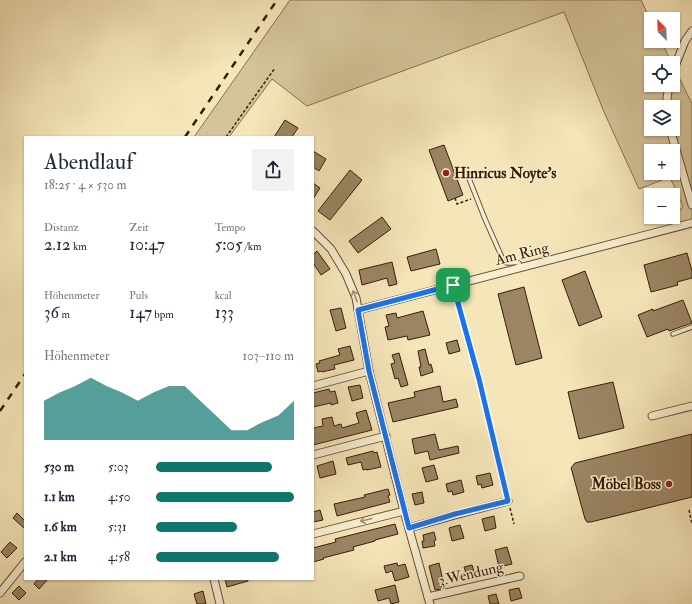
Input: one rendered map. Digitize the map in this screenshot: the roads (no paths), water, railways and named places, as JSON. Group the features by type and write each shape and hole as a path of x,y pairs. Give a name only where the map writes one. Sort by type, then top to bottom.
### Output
{"street":[{"path":"679,56 685,41 692,31"},
{"path":"672,136 692,205"},
{"name":"Am Ring","path":"358,310 692,223"},
{"name":"3.Wendung","path":"314,232 331,249 346,274 356,298 369,371 404,511 429,601 520,576"},
{"path":"314,386 369,371"},
{"path":"652,416 692,406"},
{"path":"314,455 386,436"},
{"path":"409,528 455,514 508,501"},
{"path":"314,534 404,511"},
{"path":"0,592 24,563"},
{"path":"214,580 220,604"}],"lane":[{"path":"468,176 500,255 504,262 508,264 517,262 519,263 520,268"},
{"path":"672,334 692,327"}],"railway":[{"path":"186,136 277,0"},
{"path":"0,411 24,375"}],"place":[{"name":"Hinricus Noyte's","path":"446,173"},
{"name":"Möbel Boss","path":"669,484"}]}
